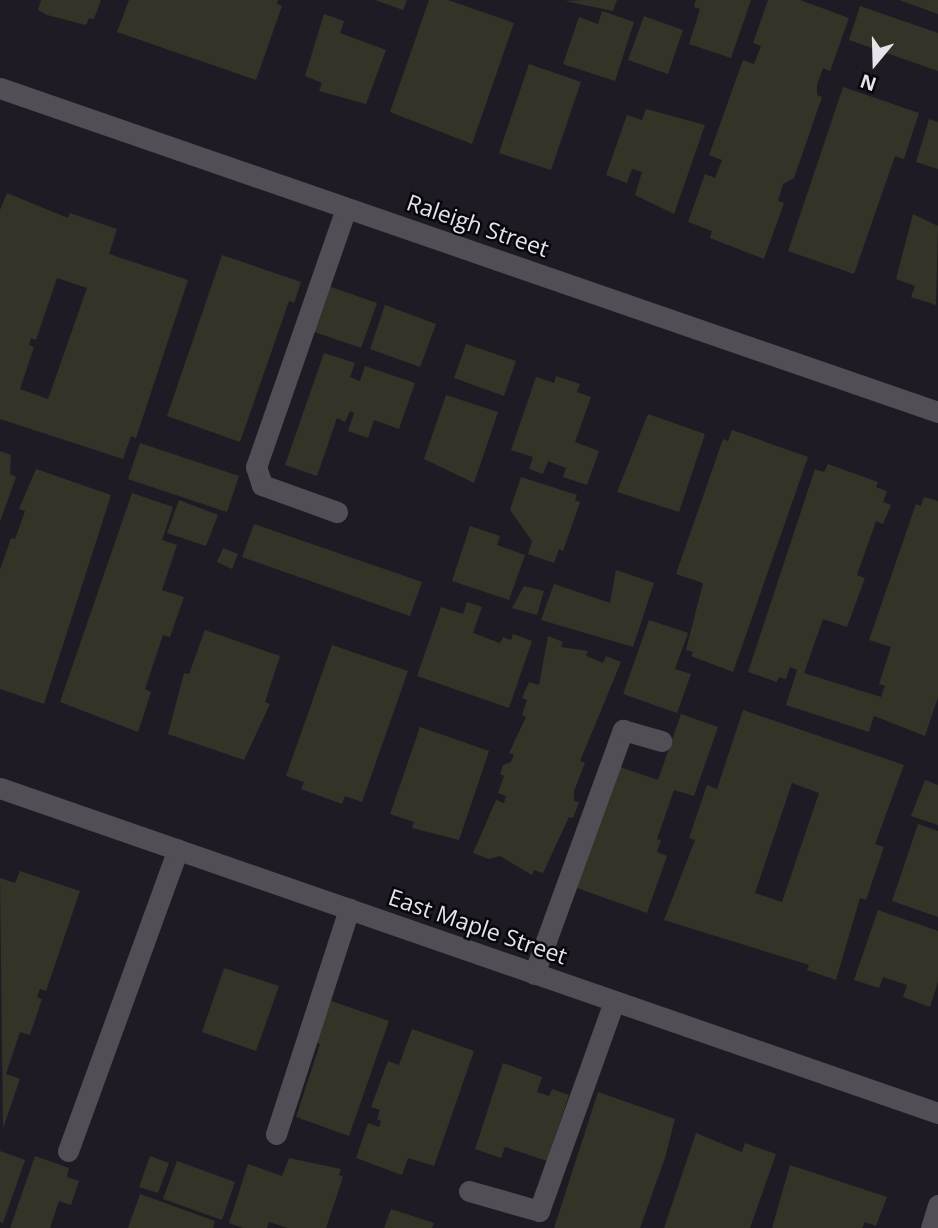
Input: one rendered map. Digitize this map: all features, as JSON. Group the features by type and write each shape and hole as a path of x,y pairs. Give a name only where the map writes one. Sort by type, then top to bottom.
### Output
{"street":[{"name":"Raleigh Street","path":"0,88 938,412"},
{"path":"337,512 262,485 256,467 346,208"},
{"path":"534,974 623,730 661,741"},
{"name":"East Maple Street","path":"0,788 938,1113"},
{"path":"68,1152 178,849"},
{"path":"276,1134 349,909"},
{"path":"469,1191 539,1211 614,1001"},
{"path":"931,1228 938,1205"}],"building":[{"path":"41,0 101,0 94,19 89,18 86,25 38,10"},
{"path":"129,0 278,0 277,4 282,6 256,80 117,32"},
{"path":"375,0 407,0 403,10"},
{"path":"429,0 448,0 514,23 472,144 390,112"},
{"path":"617,0 613,11 565,1"},
{"path":"696,0 751,0 731,58 689,44 700,9 694,7"},
{"path":"768,0 800,0 849,18 830,71 823,68 817,85 817,95 822,97 794,178 783,184 778,201 784,203 764,259 710,238 712,231 688,222 705,174 715,178 722,160 709,155 743,60 754,64 761,46 753,43"},
{"path":"899,0 938,0 938,14"},
{"path":"860,6 938,33 938,71 849,40"},
{"path":"602,11 634,22 615,81 563,64 579,17 598,24"},
{"path":"324,14 344,21 340,33 386,50 366,104 319,91 322,83 305,76"},
{"path":"644,16 683,30 668,74 628,60"},
{"path":"529,64 581,82 551,170 499,153"},
{"path":"843,87 919,113 904,159 895,156 854,274 788,251"},
{"path":"646,109 705,125 674,214 635,195 642,172 632,169 627,183 606,175 627,115 642,120"},
{"path":"929,119 938,122 938,169 916,162"},
{"path":"7,193 68,218 70,213 117,229 109,254 188,280 136,438 131,436 123,459 0,419 0,210","holes":["57,278 87,288 48,399 20,389 34,347 29,345 31,338 36,340"]},
{"path":"913,214 938,226 936,305 911,297 915,286 896,279"},
{"path":"222,255 301,282 294,303 289,301 240,442 167,416"},
{"path":"325,285 377,303 361,348 309,330"},
{"path":"385,305 436,324 420,367 370,349"},
{"path":"466,344 516,361 504,396 454,378"},
{"path":"324,353 355,363 350,377 360,381 365,366 415,383 399,429 374,420 368,438 348,431 354,413 350,411 345,422 337,418 317,476 285,465"},
{"path":"556,376 580,384 577,392 591,397 575,442 599,451 587,485 563,477 566,468 548,461 543,474 529,469 533,457 511,450 536,377 554,383"},
{"path":"446,395 498,412 474,483 424,459"},
{"path":"648,414 705,434 679,512 617,492"},
{"path":"732,430 808,457 733,672 691,656 693,652 686,650 703,583 676,574 723,439 728,441"},
{"path":"140,443 239,476 227,512 128,479"},
{"path":"0,451 11,455 10,474 16,477 0,522"},
{"path":"828,464 878,482 876,487 887,491 883,502 891,505 883,524 876,521 857,575 865,578 847,627 823,619 804,673 881,697 885,686 879,684 891,647 869,640 916,504 921,506 924,497 938,501 938,697 925,736 874,716 869,732 786,705 797,670 790,667 786,679 779,677 777,682 748,672 815,469 824,472"},
{"path":"36,469 111,495 44,704 0,689 0,570 11,538 15,539 25,511 19,509"},
{"path":"521,477 577,495 575,500 580,502 563,551 559,549 554,563 528,554 532,541 510,510"},
{"path":"132,493 173,507 162,540 177,545 162,590 184,597 170,637 163,635 145,689 151,692 138,732 60,702"},
{"path":"179,500 218,515 206,546 167,533"},
{"path":"254,524 422,582 410,616 242,557"},
{"path":"470,526 500,536 497,545 525,555 509,600 452,581"},
{"path":"223,548 238,554 232,569 217,562"},
{"path":"616,570 654,583 633,647 541,620 554,584 610,603"},
{"path":"524,586 544,591 537,615 512,608"},
{"path":"467,602 482,607 473,633 500,643 503,637 511,640 513,634 532,641 509,708 417,676 441,607 463,614"},
{"path":"649,620 688,633 675,669 691,674 677,713 623,694"},
{"path":"205,630 280,656 265,702 270,704 244,760 168,734 184,673 189,674"},
{"path":"548,636 563,642 561,647 588,651 586,656 603,663 606,656 621,662 580,761 585,763 574,791 574,801 579,802 573,818 569,817 543,873 534,870 532,875 500,856 489,859 473,853 496,800 504,803 506,796 498,793 504,776 500,774 503,765 511,762 514,755 509,753 526,717 522,715 527,700 522,698 529,682 539,685"},
{"path":"332,645 408,671 362,802 345,796 342,804 301,789 304,782 286,776"},
{"path":"743,710 904,765 875,844 884,847 866,900 860,898 836,980 807,970 809,965 664,920 695,840 689,838 707,785 717,789","holes":["792,783 819,793 782,902 755,893"]},
{"path":"681,714 718,727 694,796 674,790 657,839 661,840 657,852 667,856 647,913 577,888 620,767 658,780"},
{"path":"420,727 489,751 459,840 412,828 414,822 390,814"},
{"path":"925,780 938,785 938,825 911,816"},
{"path":"918,824 938,831 938,917 892,901"},
{"path":"20,871 80,891 46,991 40,989 37,997 42,999 30,1035 20,1032 6,1074 20,1079 3,1128 0,878 15,883"},
{"path":"878,910 938,931 938,982 930,1007 903,997 907,985 883,977 879,988 854,980"},
{"path":"224,968 279,986 256,1051 202,1032"},
{"path":"326,999 389,1021 349,1136 296,1117 320,1044 312,1041"},
{"path":"412,1029 474,1051 434,1166 408,1158 402,1175 356,1158 368,1123 379,1127 381,1121 377,1119 380,1110 371,1107 388,1061 399,1065"},
{"path":"503,1063 542,1077 537,1092 549,1096 552,1089 569,1095 547,1161 505,1147 501,1158 475,1149"},
{"path":"598,1092 675,1119 665,1158 640,1228 554,1228"},
{"path":"696,1133 742,1152 745,1143 776,1154 750,1228 664,1228"},
{"path":"0,1151 25,1160 3,1223 0,1222"},
{"path":"35,1156 69,1168 67,1177 79,1181 71,1205 59,1201 50,1228 10,1228"},
{"path":"150,1156 169,1163 158,1193 139,1187"},
{"path":"289,1158 341,1169 339,1175 343,1177 326,1228 288,1228 269,1222 267,1228 243,1228 229,1223 248,1164 282,1176"},
{"path":"177,1161 235,1182 222,1220 163,1199"},
{"path":"790,1165 887,1197 876,1226 865,1222 862,1228 772,1228"},
{"path":"140,1194 215,1221 213,1228 128,1228"},
{"path":"391,1209 434,1223 432,1228 384,1228"}]}
